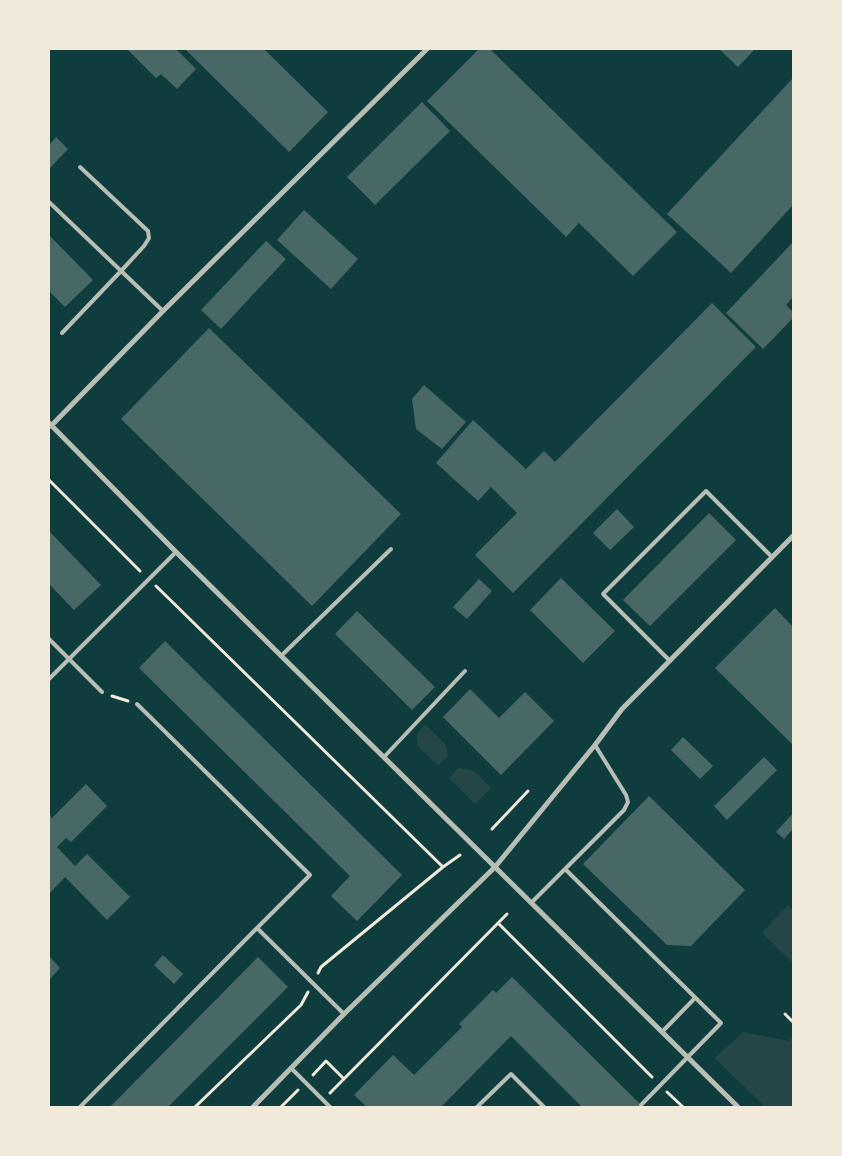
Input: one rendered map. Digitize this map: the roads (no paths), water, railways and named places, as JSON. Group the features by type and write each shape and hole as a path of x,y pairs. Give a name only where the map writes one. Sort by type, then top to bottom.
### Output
{"street":[{"path":"427,49 50,424 176,552 738,1107"},
{"path":"253,1107 344,1014 496,867 622,710 793,536"}],"lane":[{"path":"62,332 121,271 149,238 148,231 80,167"},
{"path":"49,202 163,311"},
{"path":"670,660 603,594 706,491 772,557"},
{"path":"282,656 392,549"},
{"path":"49,679 176,552"},
{"path":"49,639 102,692"},
{"path":"384,757 465,671"},
{"path":"80,1107 310,875 137,704"},
{"path":"531,903 624,810 628,802 626,795 595,745"},
{"path":"565,869 721,1023 641,1105"},
{"path":"258,928 344,1014"},
{"path":"662,1032 695,998"},
{"path":"291,1068 330,1107"},
{"path":"477,1107 511,1074 544,1107"}]}
